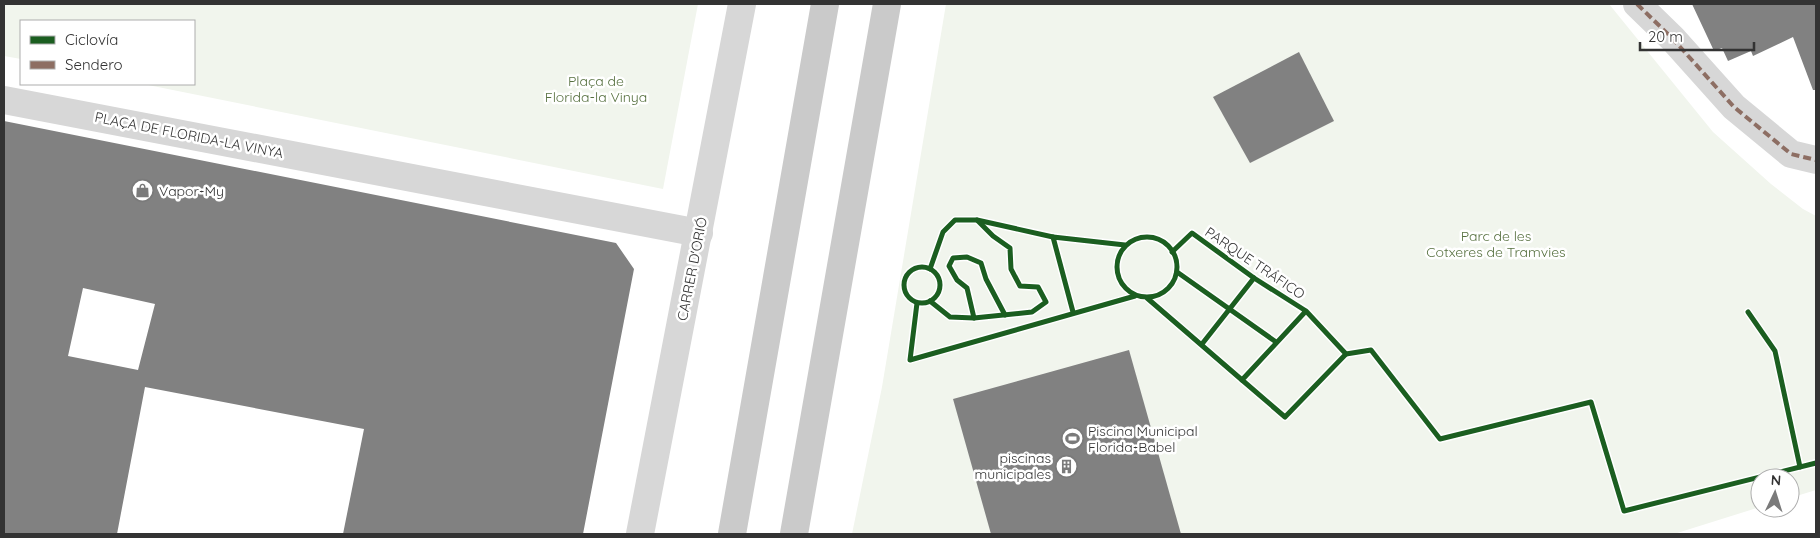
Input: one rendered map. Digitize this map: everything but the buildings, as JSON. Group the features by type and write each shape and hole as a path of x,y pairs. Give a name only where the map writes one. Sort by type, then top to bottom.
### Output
{"main road":[{"path":"732,534 825,4"},
{"path":"794,534 887,4"}],"street":[{"name":"CARRER D'ORIÓ","path":"640,534 742,4"},
{"path":"1637,4 1673,39 1734,107 1790,154 1816,160"},
{"name":"PLAÇA DE FLORIDA-LA VINYA","path":"4,100 699,233"}],"green space":[{"name":"Plaça de Florida-la Vinya","path":"4,4 698,4 663,189 148,85 195,85 195,20 20,20 20,59 4,56"},
{"name":"Parc de les Cotxeres de Tramvies","path":"946,4 1609,4 1713,132 1771,184 1803,209 1816,216 1816,490 1800,495 1800,468 1750,468 1750,510 1674,534 852,534 882,387"}],"marked path":[{"path":"1637,4 1673,39 1734,107 1791,154 1816,160"}],"cycle path":[{"path":"930,269 943,232 955,220 977,220 993,236 1010,248 1011,269 1020,286 1038,287 1046,302 1032,312 974,318 950,317 930,301"},
{"path":"977,220 1053,237"},
{"name":"PARQUE TRÁFICO","path":"1172,252 1192,233 1254,278 1306,311 1346,354 1285,417 1242,380 1306,311"},
{"path":"1073,312 1053,237 1125,245"},
{"path":"1141,237 1153,237 1169,245 1175,255 1177,267 1175,279 1169,289 1153,297 1141,297 1125,289 1117,273 1117,261 1125,245 1141,237"},
{"path":"974,318 967,288 957,280 949,266 953,258 967,257 981,263 986,279 1005,315"},
{"path":"922,267 929,268 935,272 939,278 940,285 939,292 935,298 929,302 922,303 915,302 909,298 905,292 904,285 905,278 909,272 915,268 922,267"},
{"path":"1177,272 1276,342"},
{"name":"PARQUE TRÁFICO","path":"1202,344 1254,278"},
{"path":"917,303 910,360 1135,296"},
{"path":"1147,298 1242,380"},
{"path":"1748,312 1775,351 1800,467"},
{"path":"1346,354 1371,350 1440,439 1591,402 1624,511 1816,463"}],"place":[{"name":"Vapor-My","path":"143,191"},
{"name":"Piscina Municipal Florida-Babel","path":"1072,439"},
{"name":"piscinas municipales","path":"1067,466"}]}
